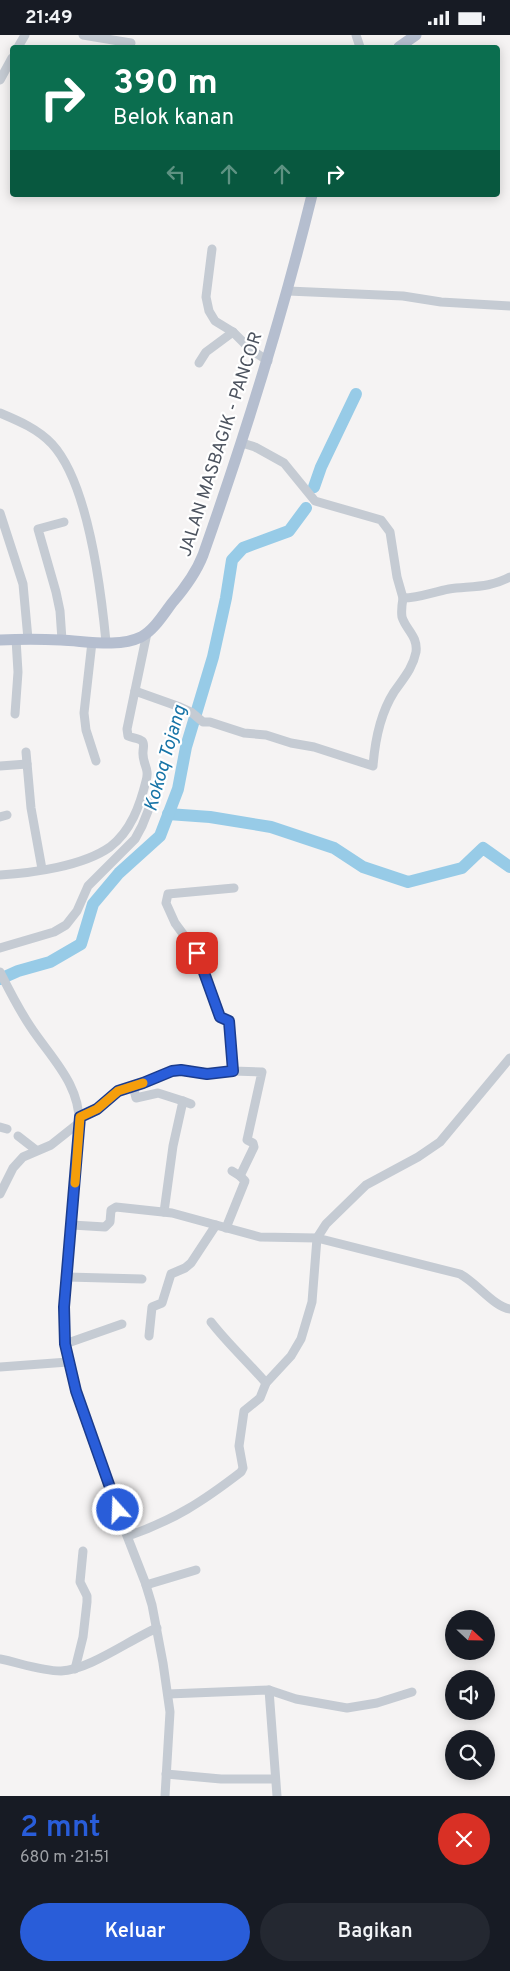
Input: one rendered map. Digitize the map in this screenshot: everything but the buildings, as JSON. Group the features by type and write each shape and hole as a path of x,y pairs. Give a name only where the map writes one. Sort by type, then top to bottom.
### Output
{"main road":[{"path":"402,45 416,35"},
{"name":"JALAN MASBAGIK - PANCOR","path":"147,633 186,586 197,569 242,443 268,361 312,197"},
{"path":"0,640 106,642 132,640 147,633"}],"street":[{"path":"84,35 131,43"},
{"path":"0,80 10,62"},
{"path":"212,249 206,303 214,321 233,332 250,349 268,361"},
{"path":"288,291 403,296 441,302 510,305"},
{"path":"198,363 206,352 233,332"},
{"path":"0,413 29,427 46,438 57,449 66,465 81,502 89,533 101,599 106,642"},
{"path":"135,691 180,707 196,717 244,733 266,735 373,763 377,734 382,718 394,692 409,673 416,651 414,635 402,617 403,598 387,526 382,520 314,501 294,473 284,463 261,450 242,443"},
{"path":"0,513 22,584 22,639 15,714"},
{"path":"62,640 60,611 56,591 38,529 64,522"},
{"path":"403,598 449,589 488,585 510,577"},
{"path":"0,875 68,864 110,847 126,829 136,813 141,803 148,771 144,760 143,741 131,738 127,733 147,633"},
{"path":"92,642 84,713 86,730 96,761"},
{"path":"26,752 31,808 42,869"},
{"path":"0,766 27,764"},
{"path":"0,948 54,932 66,925 77,911 88,886 135,839 154,796"},
{"path":"233,1071 229,1021 220,1017 197,953 175,923 166,903 168,894 234,889"},
{"path":"0,972 31,1029 51,1053 66,1077 76,1100 80,1119 64,1307 65,1344 76,1391 146,1585 157,1628 168,1695 170,1720 165,1796"},
{"path":"128,1537 177,1516 216,1492 241,1472 243,1468 239,1446 243,1415 246,1409 260,1398 266,1383 291,1356 301,1339 312,1302 317,1238 326,1224 358,1191 418,1157 440,1142 510,1058"},
{"path":"0,1193 18,1163 36,1150 51,1145 80,1119 97,1109 118,1091 177,1070 207,1074 233,1071 260,1072 263,1075 247,1140 253,1143 254,1147 236,1173 245,1181 226,1228"},
{"path":"133,1086 136,1098 158,1093 187,1103 172,1146 164,1212"},
{"path":"18,1136 36,1150"},
{"path":"72,1225 105,1227 110,1222 111,1210 116,1207 164,1212 260,1237 317,1238 460,1274 476,1284 499,1306 510,1309"},
{"path":"149,1336 152,1307 162,1303 171,1274 185,1268 190,1263 216,1225"},
{"path":"67,1277 142,1279"},
{"path":"212,1322 228,1344 250,1364 266,1383"},
{"path":"65,1344 122,1324"},
{"path":"0,1367 68,1362"},
{"path":"75,1669 83,1637 87,1602 87,1596 80,1582 83,1551"},
{"path":"146,1585 196,1571"},
{"path":"0,1659 51,1670 75,1669 92,1662 131,1639 157,1628"},
{"path":"168,1695 269,1690 296,1699 347,1708 377,1703 412,1692"},
{"path":"269,1690 276,1796"},
{"path":"166,1773 221,1779 275,1779"}],"waterway":[{"name":"Kokoq Tojang","path":"314,487 321,467 356,394"},
{"name":"Kokoq Tojang","path":"0,979 18,971 50,962 81,944 93,904 119,873 160,836 178,789 186,747 213,657 232,560 243,548 289,531 306,508"},
{"path":"168,814 210,817 271,827 334,848 363,867 408,882 462,868 483,848 510,867"}],"slow traffic":[{"path":"75,1183 80,1117 97,1109 111,1095 118,1091 143,1083"}],"route":[{"path":"118,1510 76,1391 65,1344 64,1307 80,1117 97,1109 111,1095 118,1091 165,1073 177,1070 207,1074 233,1071 229,1021 220,1017 197,953"}]}
